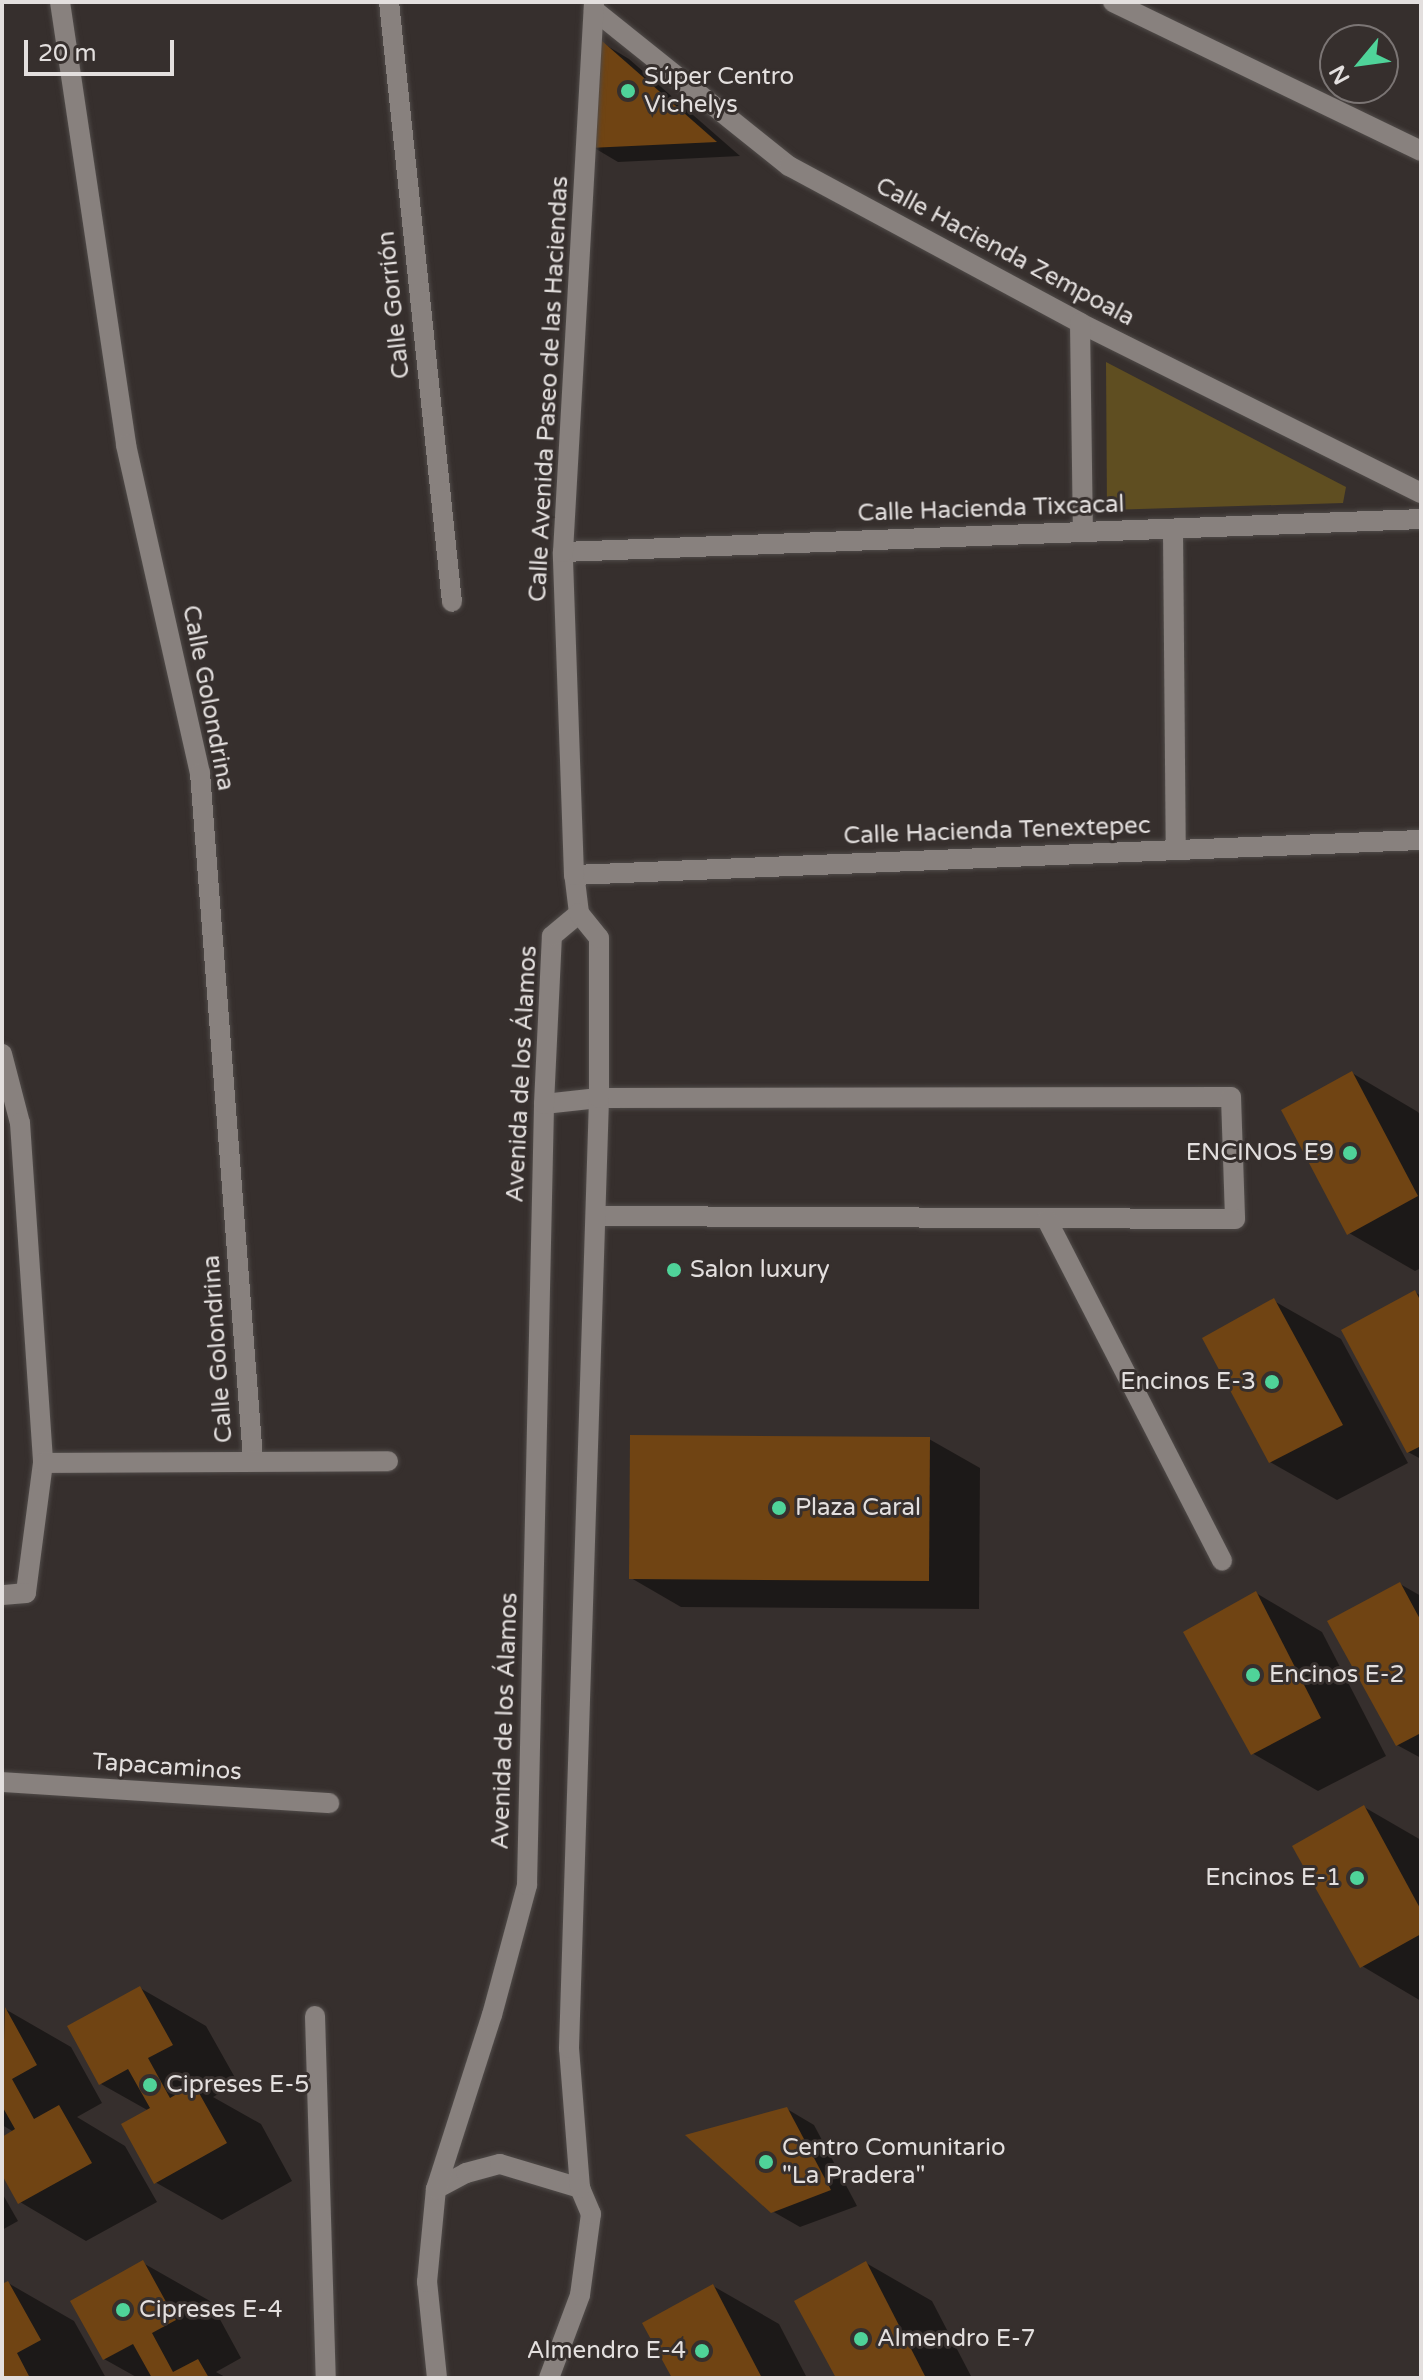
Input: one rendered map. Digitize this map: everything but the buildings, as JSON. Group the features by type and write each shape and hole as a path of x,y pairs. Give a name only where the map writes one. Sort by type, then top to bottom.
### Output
{"street":[{"name":"Calle Golondrina","path":"60,2 126,445 200,773 253,1459"},
{"name":"Calle Gorrión","path":"389,2 452,602"},
{"path":"1113,2 1421,151"},
{"name":"Calle Hacienda Zempoala","path":"594,6 789,166 1080,323 1421,493"},
{"name":"Calle Avenida Paseo de las Haciendas","path":"579,913 574,875 563,552 594,6"},
{"path":"1080,323 1083,530"},
{"name":"Calle Hacienda Tixcacal","path":"563,552 1083,530 1173,531 1421,519"},
{"path":"1173,531 1176,849"},
{"name":"Calle Hacienda Tenextepec","path":"574,875 1421,840"},
{"path":"549,2378 580,2295 591,2214 580,2188 569,2048 598,1216 599,938 579,913"},
{"name":"Avenida de los Álamos","path":"437,2378 427,2282 436,2189 492,2015 527,1885 544,1104 552,936 579,913"},
{"path":"2,1054 43,1463 26,1593 2,1595"},
{"path":"544,1104 599,1098 1231,1097 1235,1219 598,1216"},
{"path":"1047,1220 1222,1561"},
{"path":"43,1463 253,1459 388,1461"},
{"name":"Tapacaminos","path":"2,1782 329,1803"},
{"path":"315,2016 326,2378"},
{"path":"436,2189 466,2173 500,2164 580,2188"}],"shaded area":[{"path":"1106,362 1346,487 1343,503 1107,510"}],"place":[{"name":"Súper Centro Vichelys","path":"628,91"},
{"name":"ENCINOS E9","path":"1350,1153"},
{"name":"Salon luxury","path":"674,1270"},
{"name":"Encinos E-3","path":"1272,1382"},
{"name":"Plaza Caral","path":"779,1508"},
{"name":"Encinos E-2","path":"1253,1675"},
{"name":"Encinos E-1","path":"1357,1878"},
{"name":"Cipreses E-5","path":"150,2085"},
{"name":"Centro Comunitario \"La Pradera\"","path":"766,2162"},
{"name":"Cipreses E-4","path":"123,2310"},
{"name":"Almendro E-7","path":"861,2339"},
{"name":"Almendro E-4","path":"702,2351"}]}
